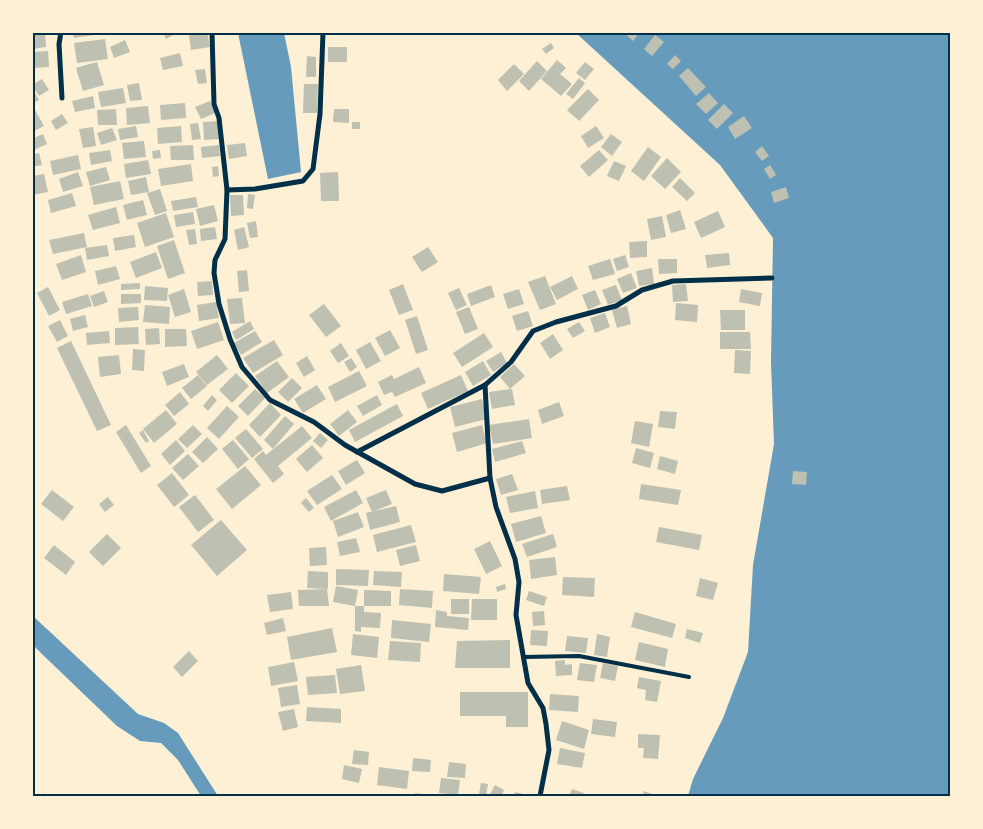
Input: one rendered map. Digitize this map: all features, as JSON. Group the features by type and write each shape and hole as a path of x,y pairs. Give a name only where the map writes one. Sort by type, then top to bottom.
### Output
{"street":[{"path":"61,32 59,44 62,98"},
{"path":"212,32 214,104 219,118 227,190 225,240 215,260 214,273 222,313 242,366 270,400 314,422 357,452 415,484 442,491 490,478"},
{"path":"227,190 256,190 302,181 310,173 313,168 320,114 323,32"},
{"path":"357,452 485,385 512,362 533,331 556,322 616,306 642,290 673,280 772,278"},
{"path":"485,385 490,478 496,507 514,559 519,582 516,616 528,683 543,708 546,724 549,750 540,796"}],"lane":[{"path":"523,657 579,656 689,677"}],"water":[{"path":"238,33 284,33 291,67 301,172 268,179"},
{"path":"576,33 950,33 950,796 688,796 693,779 723,718 748,652 753,565 774,444 771,362 773,238 720,165"},
{"path":"33,616 138,714 164,723 178,733 218,796 201,796 178,760 161,743 140,741 117,726 43,655 33,645"}],"building":[{"path":"34,32 45,32 46,47 32,49"},
{"path":"73,32 94,32 94,35 74,38"},
{"path":"163,32 179,32 166,39"},
{"path":"207,32 210,47 191,50 189,35"},
{"path":"623,32 640,32 633,41"},
{"path":"655,35 664,42 652,56 644,49"},
{"path":"105,39 108,59 77,63 74,43"},
{"path":"125,40 130,52 114,58 110,47"},
{"path":"551,43 554,48 546,54 542,49"},
{"path":"328,47 347,47 347,62 328,62"},
{"path":"48,51 49,67 32,68 32,52"},
{"path":"180,53 183,66 163,70 160,58"},
{"path":"675,55 681,61 673,69 667,64"},
{"path":"307,56 316,57 316,77 306,77"},
{"path":"557,60 566,68 560,74 572,84 561,96 541,79"},
{"path":"537,61 547,71 529,91 519,81"},
{"path":"97,62 104,85 83,91 76,68"},
{"path":"585,62 594,69 585,80 576,73"},
{"path":"514,64 524,74 507,91 498,80"},
{"path":"688,68 706,87 696,96 679,76"},
{"path":"205,69 207,83 198,84 195,70"},
{"path":"579,78 585,83 573,99 566,94"},
{"path":"42,79 49,90 39,96 32,85"},
{"path":"139,83 142,100 130,101 127,85"},
{"path":"304,84 318,84 317,113 303,113"},
{"path":"32,88 39,100 32,104"},
{"path":"123,88 126,103 101,107 98,92"},
{"path":"588,89 599,100 579,121 567,110"},
{"path":"709,93 718,103 706,114 696,104"},
{"path":"93,96 95,108 75,112 72,101"},
{"path":"210,101 215,113 201,119 195,107"},
{"path":"185,103 186,118 161,120 160,105"},
{"path":"724,104 733,113 717,129 708,120"},
{"path":"148,106 150,123 127,125 126,108"},
{"path":"34,108 44,126 32,132 32,109"},
{"path":"116,109 117,125 98,125 97,110"},
{"path":"334,109 349,109 349,123 333,122"},
{"path":"62,114 68,123 56,130 51,121"},
{"path":"744,116 752,128 735,139 728,127"},
{"path":"218,121 219,139 204,140 203,122"},
{"path":"352,122 360,122 360,129 352,129"},
{"path":"198,123 201,139 192,140 190,124"},
{"path":"136,126 138,137 120,140 118,129"},
{"path":"181,126 182,142 158,144 157,128"},
{"path":"596,126 604,138 588,148 581,136"},
{"path":"93,127 96,146 83,148 79,129"},
{"path":"112,128 117,140 101,145 97,133"},
{"path":"43,134 47,144 32,151 32,139"},
{"path":"611,134 622,142 612,156 601,147"},
{"path":"144,141 146,157 124,159 122,143"},
{"path":"245,143 247,156 229,159 227,145"},
{"path":"193,145 194,160 171,160 170,146"},
{"path":"219,145 220,156 202,158 201,147"},
{"path":"762,146 769,156 762,161 755,152"},
{"path":"648,147 661,157 644,181 631,171"},
{"path":"110,150 112,161 91,165 89,153"},
{"path":"160,150 161,158 153,159 152,151"},
{"path":"599,150 608,160 589,177 580,166"},
{"path":"39,153 42,165 32,167 32,155"},
{"path":"78,155 81,169 53,175 50,161"},
{"path":"667,158 681,172 665,189 651,176"},
{"path":"148,160 151,174 126,178 124,164"},
{"path":"614,161 626,166 619,181 607,176"},
{"path":"191,164 193,181 161,186 158,169"},
{"path":"770,165 776,175 770,179 764,169"},
{"path":"218,166 219,176 213,177 212,167"},
{"path":"106,167 110,180 90,186 86,172"},
{"path":"78,172 83,186 63,192 59,179"},
{"path":"338,172 339,201 321,201 320,173"},
{"path":"44,174 48,192 32,195 32,176"},
{"path":"146,177 149,192 131,195 128,181"},
{"path":"680,178 695,193 687,201 672,187"},
{"path":"120,181 124,199 94,205 90,187"},
{"path":"786,187 789,198 774,203 771,192"},
{"path":"160,189 167,211 155,215 147,193"},
{"path":"72,193 76,206 51,213 48,200"},
{"path":"248,194 255,195 253,209 247,208"},
{"path":"230,195 243,195 244,215 231,216"},
{"path":"196,197 198,207 173,211 171,201"},
{"path":"143,200 147,215 127,220 123,205"},
{"path":"214,205 218,221 200,226 196,209"},
{"path":"116,207 120,223 93,230 88,215"},
{"path":"680,210 686,229 671,233 666,215"},
{"path":"718,211 725,227 701,238 694,222"},
{"path":"193,212 195,224 176,227 174,215"},
{"path":"166,213 174,237 145,247 137,223"},
{"path":"662,216 666,237 651,240 647,219"},
{"path":"256,221 258,237 250,238 247,223"},
{"path":"215,227 217,239 201,241 200,229"},
{"path":"244,227 249,247 238,250 234,230"},
{"path":"195,229 197,244 189,245 186,230"},
{"path":"84,233 87,247 53,254 49,240"},
{"path":"134,235 136,247 115,251 113,238"},
{"path":"174,240 185,273 168,279 157,246"},
{"path":"647,241 647,257 630,258 629,242"},
{"path":"107,245 109,256 87,260 85,248"},
{"path":"428,247 438,262 422,272 412,257"},
{"path":"156,252 162,268 136,278 130,262"},
{"path":"729,253 730,265 707,268 705,255"},
{"path":"81,255 86,272 62,280 56,264"},
{"path":"625,255 629,267 617,271 613,259"},
{"path":"610,259 615,274 593,280 588,266"},
{"path":"658,259 677,259 677,273 659,274"},
{"path":"116,266 120,279 98,285 95,271"},
{"path":"652,268 654,284 639,286 636,271"},
{"path":"247,270 249,291 239,292 237,271"},
{"path":"631,273 637,288 623,293 617,279"},
{"path":"545,276 556,304 540,310 528,282"},
{"path":"572,276 578,289 557,300 550,287"},
{"path":"212,281 213,295 198,296 197,282"},
{"path":"140,283 140,289 121,290 121,284"},
{"path":"403,284 413,310 399,315 389,290"},
{"path":"686,284 688,301 673,302 672,285"},
{"path":"491,285 495,297 471,306 467,294"},
{"path":"616,285 622,300 608,305 602,290"},
{"path":"145,286 168,288 167,301 144,300"},
{"path":"48,287 60,310 49,316 37,293"},
{"path":"459,288 467,305 456,310 448,293"},
{"path":"184,289 191,312 175,317 168,295"},
{"path":"519,289 524,304 508,309 503,294"},
{"path":"741,289 762,293 760,306 739,302"},
{"path":"595,290 601,304 588,310 582,295"},
{"path":"104,291 108,302 94,307 90,296"},
{"path":"88,294 92,306 66,314 62,302"},
{"path":"121,294 141,294 141,303 121,304"},
{"path":"242,298 245,323 230,324 227,299"},
{"path":"216,302 219,318 199,321 197,305"},
{"path":"676,303 698,305 697,322 675,320"},
{"path":"324,304 341,326 326,337 309,315"},
{"path":"145,305 170,307 169,324 143,322"},
{"path":"627,306 631,324 617,328 612,310"},
{"path":"138,307 139,320 119,322 118,308"},
{"path":"469,307 478,329 465,334 456,312"},
{"path":"720,310 745,310 745,330 721,330"},
{"path":"528,311 533,326 517,331 512,316"},
{"path":"605,313 610,327 595,333 590,318"},
{"path":"85,315 88,327 73,331 70,319"},
{"path":"417,316 428,350 416,354 405,320"},
{"path":"60,320 68,336 57,342 48,326"},
{"path":"250,321 254,329 236,340 232,332"},
{"path":"218,322 224,340 197,349 191,331"},
{"path":"579,322 585,331 573,338 567,329"},
{"path":"138,327 139,344 115,345 115,328"},
{"path":"159,328 160,344 146,345 145,329"},
{"path":"165,329 186,329 187,346 165,347"},
{"path":"390,330 400,348 385,356 375,338"},
{"path":"109,331 110,343 87,345 86,333"},
{"path":"255,331 262,342 241,355 234,343"},
{"path":"720,332 750,332 751,349 720,349"},
{"path":"484,333 493,347 462,367 453,353"},
{"path":"553,334 563,350 550,359 540,343"},
{"path":"274,340 283,355 253,373 243,358"},
{"path":"71,341 111,425 97,431 57,348"},
{"path":"370,342 381,361 366,369 356,350"},
{"path":"341,343 349,356 338,363 330,351"},
{"path":"133,349 145,350 144,371 132,370"},
{"path":"735,350 751,351 750,374 734,373"},
{"path":"501,352 507,363 493,372 486,361"},
{"path":"119,355 121,374 100,377 98,357"},
{"path":"217,355 228,369 207,385 196,372"},
{"path":"307,356 315,370 304,377 296,363"},
{"path":"351,358 357,367 350,372 344,362"},
{"path":"277,361 289,377 267,393 255,376"},
{"path":"483,361 491,375 473,386 465,372"},
{"path":"184,364 189,377 167,386 162,372"},
{"path":"514,364 525,376 510,389 500,377"},
{"path":"419,367 426,383 395,397 392,392 384,395 378,382 392,375 394,379"},
{"path":"359,371 367,386 335,402 328,387"},
{"path":"236,373 249,386 232,403 219,390"},
{"path":"198,375 207,386 191,399 182,388"},
{"path":"461,375 468,391 428,409 421,393"},
{"path":"292,378 302,388 288,402 278,392"},
{"path":"317,385 326,399 303,413 294,399"},
{"path":"255,389 265,398 248,416 238,406"},
{"path":"512,389 515,405 492,409 489,392"},
{"path":"180,392 189,404 174,416 165,405"},
{"path":"212,395 217,400 208,411 203,406"},
{"path":"377,395 382,405 363,416 357,406"},
{"path":"482,399 487,419 455,427 450,407"},
{"path":"559,402 564,416 542,424 538,410"},
{"path":"270,403 281,415 260,437 249,425"},
{"path":"397,404 403,416 355,442 349,430"},
{"path":"227,406 239,417 219,439 207,428"},
{"path":"166,410 177,424 154,443 143,429"},
{"path":"348,410 357,422 339,436 330,424"},
{"path":"660,411 677,412 675,429 658,427"},
{"path":"285,416 294,424 273,449 264,440"},
{"path":"529,419 532,438 493,444 489,425"},
{"path":"635,421 653,424 649,447 631,443"},
{"path":"126,425 151,466 141,473 116,432"},
{"path":"193,425 202,434 187,448 178,439"},
{"path":"482,425 487,443 457,452 452,433"},
{"path":"302,426 312,438 278,466 284,474 273,483 254,459 263,451 266,455"},
{"path":"246,429 263,449 252,458 235,438"},
{"path":"143,430 149,441 146,443 139,433"},
{"path":"320,433 328,440 321,448 313,441"},
{"path":"207,437 218,449 203,463 192,452"},
{"path":"176,440 185,451 170,465 161,454"},
{"path":"233,440 249,459 238,469 222,449"},
{"path":"522,441 526,453 495,462 492,449"},
{"path":"312,445 323,458 307,472 296,459"},
{"path":"636,448 654,453 650,468 632,463"},
{"path":"188,454 199,466 183,480 172,468"},
{"path":"660,456 678,461 675,474 657,469"},
{"path":"357,460 365,473 346,485 338,471"},
{"path":"245,466 261,485 232,509 216,489"},
{"path":"793,471 807,472 806,485 792,484"},
{"path":"172,473 189,495 174,507 157,485"},
{"path":"512,474 518,490 501,495 496,479"},
{"path":"332,475 342,489 317,505 307,491"},
{"path":"641,484 681,490 678,505 639,499"},
{"path":"567,486 570,500 542,504 540,490"},
{"path":"52,490 74,507 63,521 41,504"},
{"path":"356,490 363,503 331,521 324,507"},
{"path":"386,490 392,504 372,512 366,498"},
{"path":"535,491 538,508 510,513 506,497"},
{"path":"195,495 214,520 198,532 179,507"},
{"path":"108,497 114,505 105,512 99,504"},
{"path":"306,498 314,508 309,512 301,503"},
{"path":"396,506 400,522 370,530 366,513"},
{"path":"358,512 364,527 338,537 333,521"},
{"path":"541,516 546,533 516,542 511,524"},
{"path":"221,520 247,550 217,576 191,545"},
{"path":"411,525 416,542 377,552 373,535"},
{"path":"659,527 702,535 699,550 656,542"},
{"path":"107,534 121,548 103,566 89,552"},
{"path":"553,534 557,547 527,557 522,544"},
{"path":"356,538 360,552 340,556 337,542"},
{"path":"490,541 502,566 486,574 474,549"},
{"path":"54,545 75,562 66,575 44,558"},
{"path":"416,545 420,561 400,566 396,550"},
{"path":"326,547 327,565 310,566 309,548"},
{"path":"555,557 557,575 531,579 529,560"},
{"path":"336,569 369,570 368,586 336,585"},
{"path":"308,571 328,572 328,589 307,588"},
{"path":"374,571 402,572 401,587 373,585"},
{"path":"444,574 481,577 479,594 443,591"},
{"path":"563,577 595,578 594,597 562,595"},
{"path":"700,578 718,583 713,600 696,596"},
{"path":"505,584 506,589 497,592 496,587"},
{"path":"336,586 358,590 355,606 333,602"},
{"path":"327,589 329,606 299,606 298,590"},
{"path":"400,589 433,591 432,608 399,605"},
{"path":"364,590 391,591 391,606 364,606"},
{"path":"529,591 547,597 544,606 526,600"},
{"path":"291,592 293,609 270,612 267,595"},
{"path":"451,599 469,599 469,614 451,614"},
{"path":"472,599 497,599 497,620 471,620"},
{"path":"355,606 364,606 364,612 381,613 380,628 361,627 361,632 355,631"},
{"path":"436,610 447,612 447,616 469,618 468,630 435,627"},
{"path":"544,611 545,625 533,626 532,612"},
{"path":"635,612 676,624 672,638 631,627"},
{"path":"283,618 286,631 267,635 264,623"},
{"path":"392,620 431,624 429,642 391,638"},
{"path":"332,628 337,652 291,660 287,637"},
{"path":"687,629 703,633 700,643 685,638"},
{"path":"531,630 548,631 547,646 530,645"},
{"path":"353,634 379,637 377,658 351,655"},
{"path":"597,634 610,637 607,657 594,655"},
{"path":"567,636 588,638 586,653 565,651"},
{"path":"510,640 510,668 455,668 457,641"},
{"path":"390,641 421,643 420,662 388,660"},
{"path":"639,642 668,649 665,667 635,660"},
{"path":"189,651 198,661 182,677 173,667"},
{"path":"565,660 565,665 572,664 572,675 556,676 555,661"},
{"path":"294,662 298,681 271,686 268,667"},
{"path":"580,663 597,665 594,682 577,680"},
{"path":"603,663 618,666 615,681 600,678"},
{"path":"361,665 365,691 340,694 336,669"},
{"path":"335,675 337,693 308,695 306,677"},
{"path":"639,677 661,681 657,702 645,700 646,690 637,688"},
{"path":"297,685 300,704 281,707 278,688"},
{"path":"460,692 528,692 528,727 506,727 506,716 460,716"},
{"path":"550,694 579,696 578,712 549,710"},
{"path":"307,707 341,709 341,723 306,721"},
{"path":"294,709 298,727 283,731 278,712"},
{"path":"593,719 617,722 615,737 591,734"},
{"path":"562,721 589,730 584,749 556,740"},
{"path":"638,734 660,735 658,759 643,758 644,748 638,748"},
{"path":"560,748 585,753 582,768 557,764"},
{"path":"354,750 369,752 368,765 352,764"},
{"path":"413,758 431,760 430,772 412,771"},
{"path":"449,762 466,764 465,778 447,777"},
{"path":"344,765 362,769 359,783 342,779"},
{"path":"379,767 409,771 407,789 377,785"},
{"path":"441,778 460,780 458,795 439,793"},
{"path":"481,783 488,784 486,796 479,794"},
{"path":"495,785 504,790 501,796 489,796"},
{"path":"572,789 584,793 582,796 569,796"},
{"path":"644,791 652,794 651,796 642,796"},
{"path":"515,792 532,796 514,796"},
{"path":"415,793 432,795 432,796 415,796"}]}
